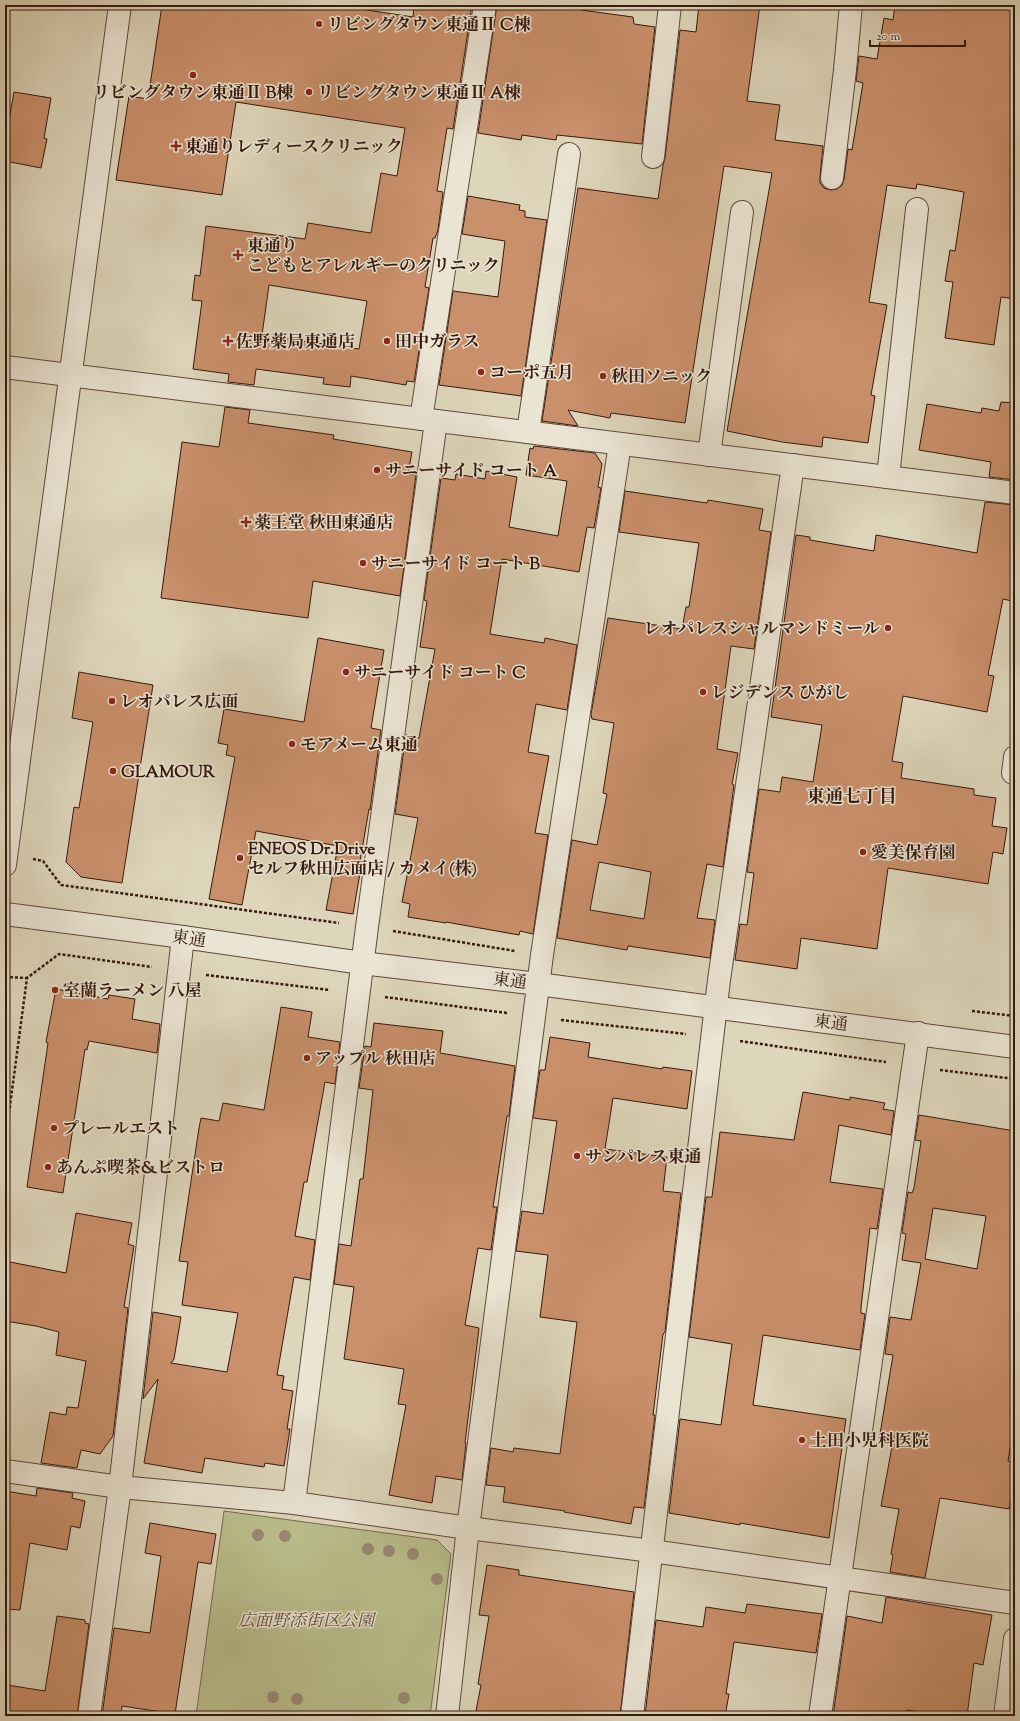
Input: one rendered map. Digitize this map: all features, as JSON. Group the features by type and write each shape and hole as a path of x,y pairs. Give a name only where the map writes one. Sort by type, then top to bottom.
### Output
{"street":[{"path":"6,860 120,5"},
{"path":"294,1503 359,994 428,420 485,5"},
{"path":"653,157 670,5"},
{"path":"832,178 851,5"},
{"path":"528,432 569,154"},
{"path":"888,477 918,209"},
{"path":"709,455 742,212"},
{"path":"5,368 793,465 1015,494"},
{"path":"447,1716 468,1528 538,984 620,444"},
{"path":"632,1716 712,1037 793,465"},
{"path":"1015,757 1013,773 1015,773"},
{"name":"東通","path":"5,914 183,937 362,963 538,984 1015,1047"},
{"path":"88,1716 120,1487 183,937"},
{"path":"820,1716 918,1033"},
{"path":"5,1471 120,1487 294,1503 468,1528 652,1551 1015,1603"},
{"path":"1005,1716 1015,1639"}],"path":[{"path":"6,860 43,860 61,885 367,927 542,955"},
{"path":"5,977 27,978 59,954 359,994 712,1037 1015,1079"},
{"path":"5,1143 27,978"},
{"path":"968,1011 1015,1016"}],"green space":[{"name":"広面野添街区公園","path":"224,1511 437,1540 451,1554 430,1716 196,1716"}],"building":[{"path":"162,5 334,5 413,17 414,5 472,5 453,129 447,128 437,191 443,192 438,230 435,238 433,238 425,287 429,288 414,382 407,381 406,385 351,376 350,387 323,384 324,378 256,369 254,385 228,382 229,374 193,369 202,301 192,300 195,275 200,276 206,226 305,239 308,223 371,233 381,173 397,176 405,128 236,102 222,195 116,180 129,96 148,99","holes":["269,285 367,301 359,349 262,335"]},
{"path":"497,5 581,5 581,10 633,17 634,24 655,27 642,144 557,135 556,140 522,135 521,140 478,133"},
{"path":"699,5 760,5 747,101 780,105 775,140 823,146 820,183 824,188 831,190 837,189 842,185 848,149 852,150 863,83 856,81 859,56 877,59 884,18 893,20 895,5 1015,5 1015,299 1001,297 994,345 945,338 953,282 945,281 950,250 955,251 964,192 917,184 916,189 887,185 869,302 887,305 871,395 875,396 868,443 823,437 822,447 782,442 727,431 772,173 724,166 685,423 611,413 610,418 568,410 578,426 542,421 578,188 658,199 665,158 680,30 696,32"},
{"path":"14,92 51,98 44,138 47,139 41,168 5,161 5,142"},
{"path":"468,196 520,205 519,210 525,211 525,217 547,220 521,396 439,385 453,291 498,297 505,241 462,234"},
{"path":"1001,402 1015,403 1015,480 989,477 991,462 919,450 927,404 981,413 982,408 999,411"},
{"name":"薬王堂 秋田東通店","path":"225,407 250,410 248,423 334,435 333,439 412,452 408,474 416,475 400,596 313,581 308,618 161,598 182,442 219,447"},
{"path":"534,446 595,453 602,464 598,487 601,488 594,528 587,527 579,572 502,559 490,634 544,643 545,638 577,645 567,710 536,704 528,752 549,756 535,833 548,835 533,934 520,931 519,935 408,917 410,904 402,902 418,818 395,814 406,735 419,738 435,649 420,647 427,601 424,600 441,478 455,480 456,474 485,479 486,471 517,477 509,527 558,536 567,481 526,475 530,448 533,449"},
{"path":"625,491 707,503 708,500 763,509 759,530 771,532 754,649 731,646 717,749 738,753 732,784 734,785 723,867 707,864 697,918 715,920 710,958 628,946 627,950 557,938 572,840 597,845 607,794 603,793 614,723 592,719 591,714 608,618 682,629 686,607 689,607 699,543 619,532","holes":["599,862 651,872 644,919 590,910"]},
{"path":"985,502 1015,505 1015,583 1012,601 1003,599 988,675 994,676 987,712 903,696 892,761 903,763 901,778 974,789 974,795 996,798 992,826 1007,828 1003,854 993,852 988,884 888,868 877,949 801,938 797,969 735,960 740,924 747,925 754,873 747,872 759,789 780,792 782,777 813,782 822,725 771,717 796,535 810,537 810,540 874,551 876,535 977,553"},
{"path":"318,638 384,650 371,728 381,730 370,810 369,809 358,873 360,873 353,914 326,910 338,846 256,831 242,905 209,899 235,757 226,755 228,745 218,743 224,709 304,722"},
{"path":"79,672 153,685 122,883 81,877 66,862 74,807 79,808 93,722 72,718"},
{"path":"56,989 108,999 109,995 135,999 132,1019 160,1024 157,1053 89,1041 87,1050 85,1049 63,1193 27,1187 48,1043 46,1042"},
{"path":"281,1007 312,1012 308,1037 340,1042 335,1084 325,1082 307,1182 304,1182 295,1236 315,1240 310,1280 294,1277 277,1375 284,1376 282,1389 293,1391 287,1429 290,1429 284,1466 265,1463 264,1467 205,1458 202,1473 144,1463 158,1379 143,1399 153,1312 181,1317 174,1359 171,1363 227,1372 238,1313 182,1305 188,1262 179,1261 201,1118 219,1121 223,1103 264,1110"},
{"path":"374,1023 443,1031 440,1053 515,1066 509,1116 507,1116 493,1207 497,1207 491,1250 478,1248 465,1325 479,1328 462,1480 436,1476 432,1503 389,1495 406,1405 398,1404 404,1369 344,1359 354,1287 334,1284 339,1244 351,1246 360,1179 363,1179 373,1090 359,1088 365,1046 371,1047"},
{"path":"550,1037 590,1043 588,1057 662,1069 663,1067 692,1071 687,1109 613,1098 605,1149 667,1157 663,1191 681,1193 665,1332 663,1334 653,1415 655,1415 644,1508 634,1507 631,1524 564,1512 565,1511 503,1502 505,1487 486,1485 491,1448 513,1452 514,1448 560,1454 577,1322 540,1317 548,1255 516,1251 522,1211 543,1214 557,1121 533,1118 540,1070 545,1070"},
{"path":"803,1092 850,1100 850,1097 885,1103 883,1109 894,1111 891,1135 839,1125 830,1182 883,1189 877,1229 870,1228 861,1308 861,1313 865,1314 860,1350 763,1335 753,1405 846,1419 829,1538 669,1513 680,1419 721,1425 732,1344 689,1337 706,1197 712,1197 720,1132 794,1140"},
{"path":"919,1115 1015,1131 1015,1418 1008,1461 1015,1463 1015,1491 1012,1491 1009,1509 940,1498 925,1578 890,1572 893,1555 891,1554 899,1509 881,1506 894,1436 880,1434 893,1355 885,1354 890,1317 911,1320 921,1263 902,1260 906,1234 902,1233 908,1192 912,1193 914,1188 921,1141 915,1140","holes":["933,1208 986,1216 977,1269 925,1259"]},
{"path":"76,1213 132,1223 128,1244 134,1246 124,1307 128,1308 113,1436 100,1454 81,1450 77,1468 41,1463 50,1412 66,1415 67,1407 78,1408 86,1361 56,1355 59,1332 36,1326 5,1321 5,1261 66,1273"},
{"path":"37,1488 73,1493 72,1498 85,1501 80,1528 71,1526 67,1550 30,1543 20,1610 5,1609 5,1491 36,1496"},
{"path":"150,1523 216,1534 211,1564 198,1562 175,1714 122,1706 121,1716 102,1716 114,1628 150,1633 161,1556 145,1553"},
{"path":"487,1565 519,1570 519,1575 634,1592 620,1716 475,1716 481,1685 478,1684 489,1616 479,1615"},
{"path":"886,1597 992,1615 983,1665 974,1663 967,1716 948,1716 907,1710 906,1716 833,1716 847,1616 882,1623"},
{"path":"747,1604 822,1614 816,1653 734,1642 726,1694 729,1694 725,1716 645,1716 656,1620 703,1627 706,1607 745,1613"},
{"path":"57,1616 85,1620 85,1623 89,1624 77,1716 5,1716 7,1685 45,1691"}],"place":[{"name":"リビングタウン東通Ⅱ C棟","path":"319,24"},
{"name":"リビングタウン東通Ⅱ B棟","path":"193,75"},
{"name":"リビングタウン東通Ⅱ A棟","path":"309,92"},
{"name":"東通りレディースクリニック","path":"176,146"},
{"name":"東通り こどもとアレルギーのクリニック","path":"238,255"},
{"name":"佐野薬局東通店","path":"228,341"},
{"name":"田中ガラス","path":"387,341"},
{"name":"コーポ五月","path":"481,372"},
{"name":"秋田ソニック","path":"603,376"},
{"name":"サニーサイド コート A","path":"377,470"},
{"name":"薬王堂 秋田東通店","path":"246,522"},
{"name":"サニーサイド コート B","path":"363,563"},
{"name":"レオパレスシャルマンドミール","path":"888,628"},
{"name":"サニーサイド コート C","path":"346,672"},
{"name":"レジデンス ひがし","path":"703,692"},
{"name":"レオパレス広面","path":"112,701"},
{"name":"モアメーム東通","path":"292,744"},
{"name":"GLAMOUR","path":"113,771"},
{"name":"愛美保育園","path":"863,852"},
{"name":"ENEOS Dr.Drive セルフ秋田広面店 / カメイ(株)","path":"240,858"},
{"name":"室蘭ラーメン 八屋","path":"55,990"},
{"name":"アップル 秋田店","path":"307,1058"},
{"name":"プレールエスト","path":"54,1128"},
{"name":"サンパレス東通","path":"577,1156"},
{"name":"あんぷ喫茶&ビストロ","path":"48,1167"},
{"name":"土田小児科医院","path":"802,1440"}],"district":[{"name":"東通七丁目","path":"852,796"}]}
